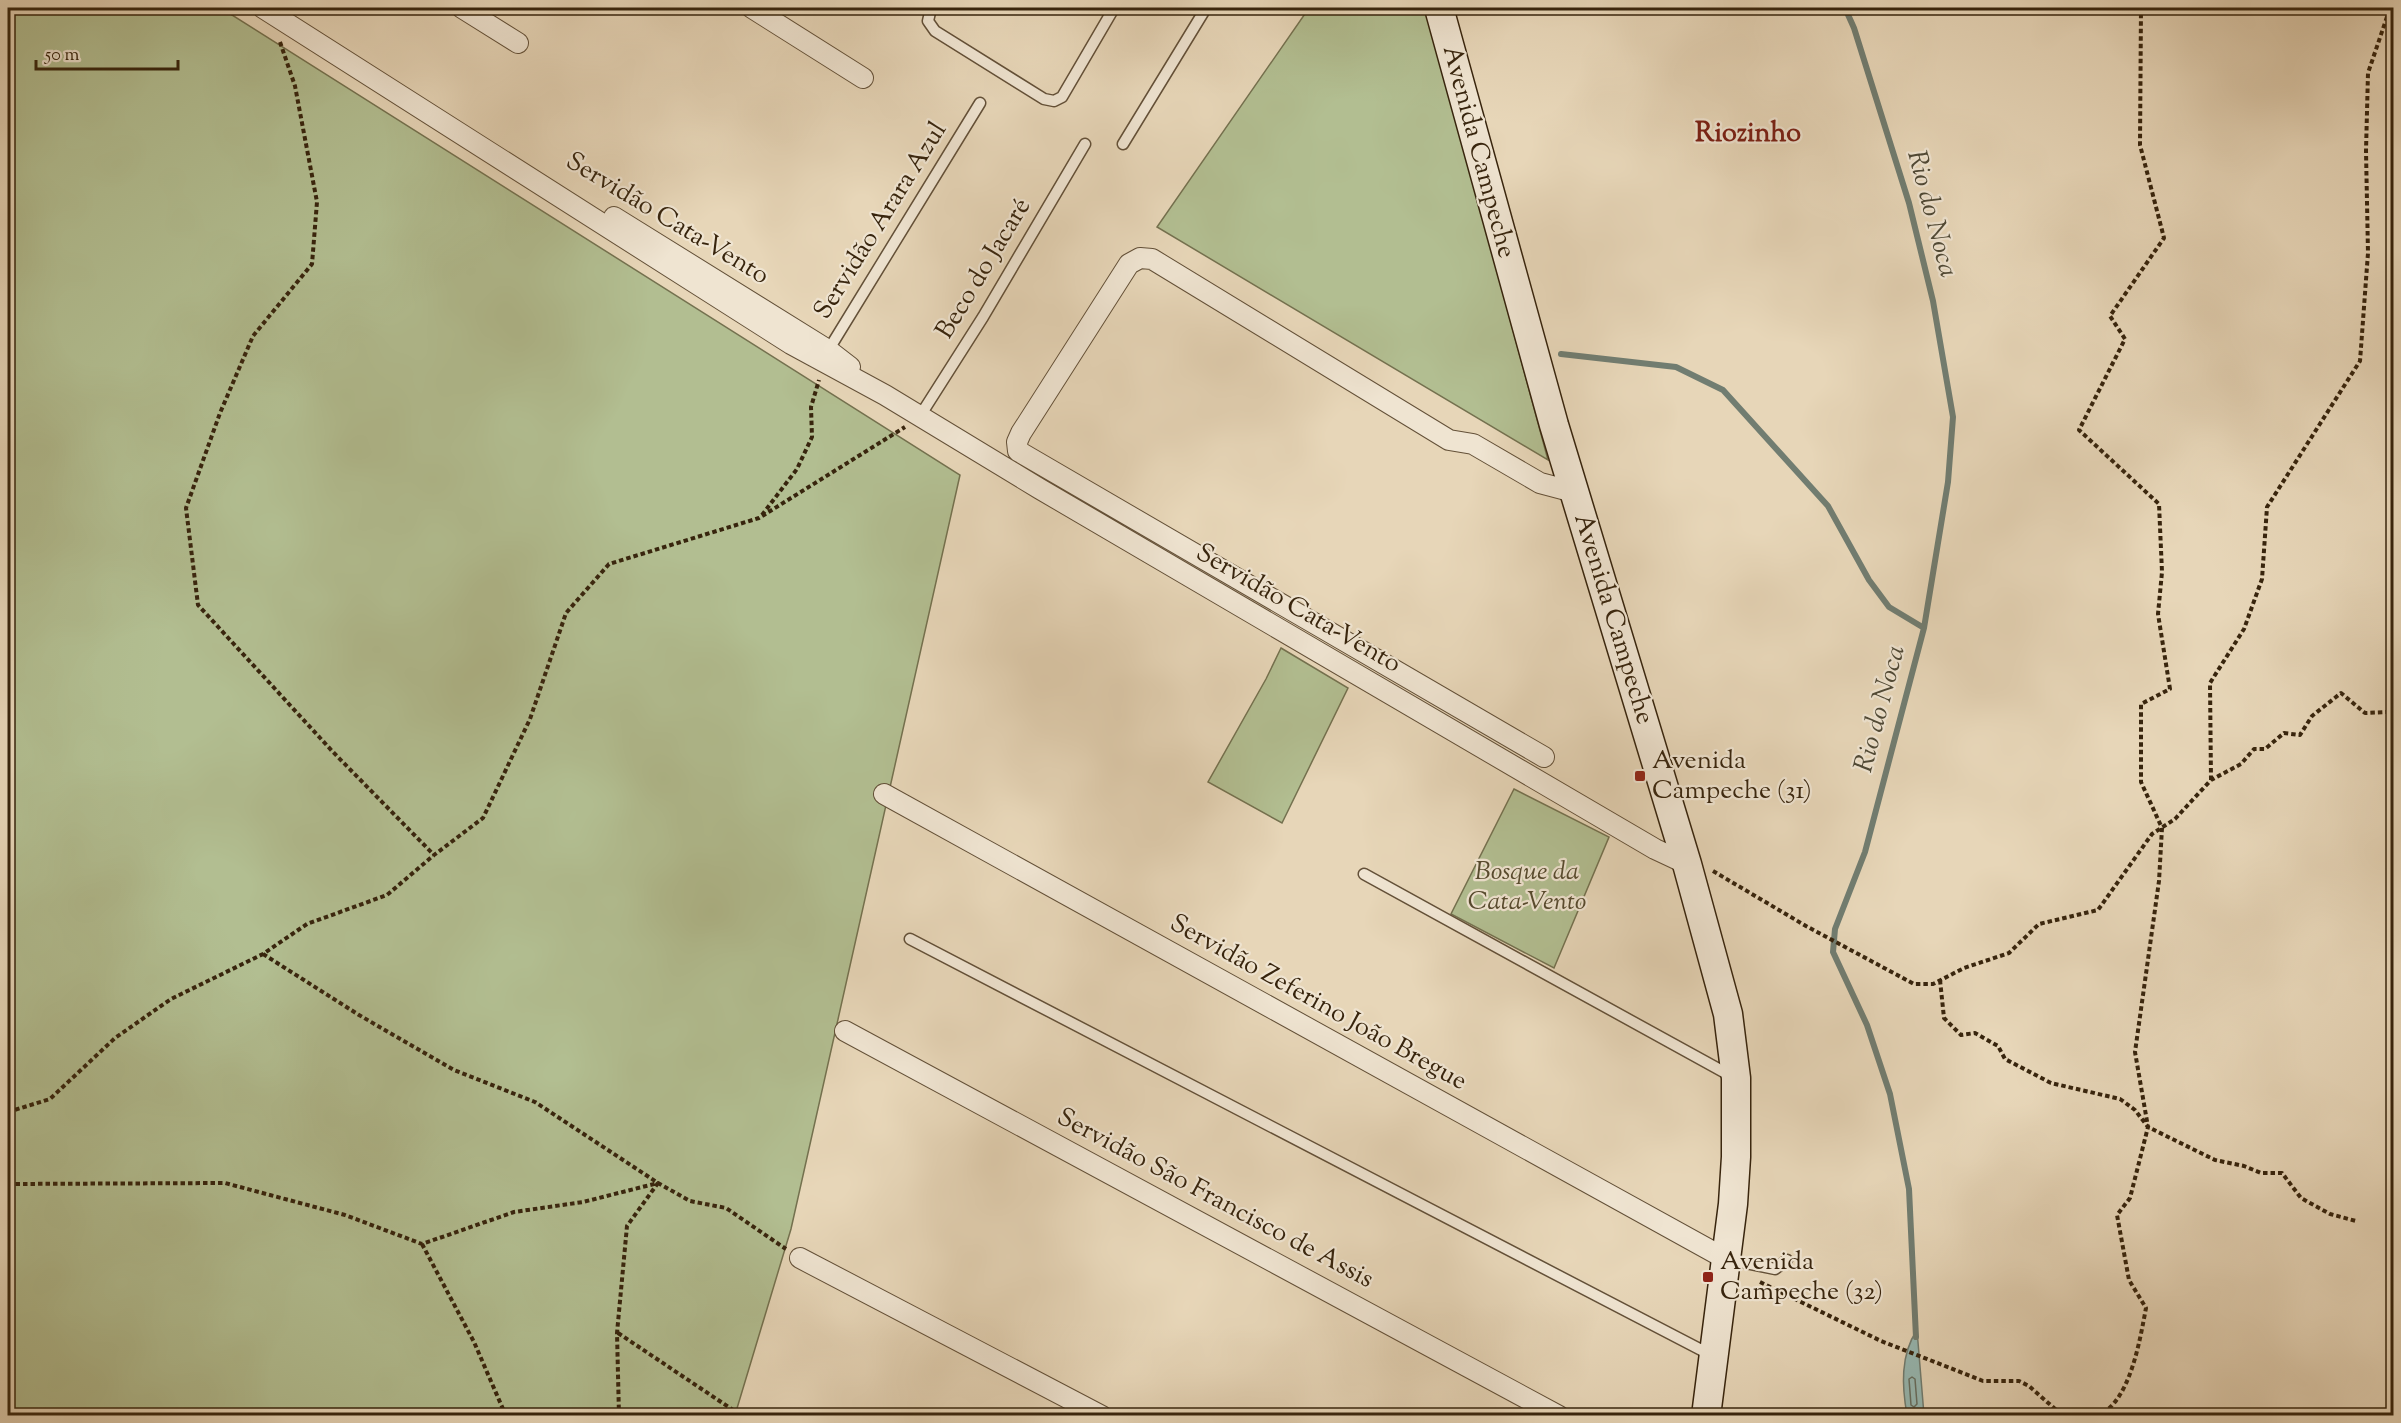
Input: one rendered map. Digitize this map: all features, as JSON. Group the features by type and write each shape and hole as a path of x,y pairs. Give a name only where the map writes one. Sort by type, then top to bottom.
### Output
{"main road":[{"name":"Avenida Campeche","path":"1439,8 1529,338 1687,864 1728,1014 1736,1078 1736,1157 1726,1259 1706,1416"}],"street":[{"path":"462,8 518,44"},
{"path":"752,8 863,78"},
{"name":"Servidão Cata-Vento","path":"266,10 411,104 477,136 885,395 1655,849 1687,864"},
{"path":"1544,757 1018,451 1017,442 1129,264 1140,258 1152,260 1449,440 1473,444 1540,483 1574,492"},
{"path":"1179,570 1191,551"},
{"name":"Servidão Zeferino João Bregue","path":"884,794 1726,1259"},
{"name":"Servidão São Francisco de Assis","path":"845,1031 1559,1416"},
{"path":"800,1258 1102,1416"}],"lane":[{"path":"931,8 928,21 935,31 1044,99 1054,101 1062,97 1114,8"},
{"path":"1123,144 1206,8"},
{"name":"Servidão Arara Azul","path":"825,356 980,103"},
{"name":"Beco do Jacaré","path":"920,416 983,317 1085,144"},
{"path":"1364,874 1736,1078"},
{"path":"910,939 1714,1357"},
{"path":"1726,1259 1774,1269 1787,1260"}],"path":[{"path":"2096,1416 2106,1413 2121,1395 2139,1346 2146,1308 2129,1280 2117,1215 2130,1198 2148,1127 2135,1052 2159,881 2162,828 2141,782 2140,704 2170,689 2158,614 2162,572 2159,504 2079,430 2125,339 2110,316 2164,238 2140,145 2141,8"},
{"path":"2211,780 2210,683 2244,629 2262,579 2267,507 2360,361 2368,253 2366,151 2368,73 2390,8"},
{"path":"266,10 295,86 317,202 312,264 253,336 220,413 186,508 198,605 333,752 434,855"},
{"path":"759,518 797,469 812,437 811,407 825,356"},
{"path":"8,1112 50,1099 116,1038 171,999 263,954 307,924 387,895 483,818 530,719 566,613 609,564 759,518 920,416"},
{"path":"1687,864 1709,869 1806,926 1914,984 1933,984 1964,968 2009,953 2039,924 2098,910 2152,834 2175,819 2211,780 2241,764 2254,749 2265,748 2284,733 2300,735 2312,716 2341,693 2365,713 2388,712"},
{"path":"263,954 359,1015 454,1070 535,1102 658,1183 690,1201 726,1208 800,1258"},
{"path":"1940,980 1944,1018 1961,1035 1975,1034 1983,1038 1998,1046 2005,1059 2051,1083 2120,1099 2135,1110 2148,1127 2215,1160 2244,1166 2262,1173 2282,1173 2301,1198 2330,1214 2356,1221"},
{"path":"8,1184 225,1183 345,1215 422,1244 514,1212 582,1202 658,1183"},
{"path":"619,1416 617,1333 627,1226 658,1183"},
{"path":"422,1244 474,1342 506,1416"},
{"path":"1756,1280 1881,1341 1983,1381 2019,1382 2029,1386 2062,1416"},
{"path":"617,1333 742,1416"}],"green space":[{"path":"8,8 221,8 960,475 791,1229 735,1415 8,1415"},
{"path":"1309,8 1426,8 1548,460 1157,227"},
{"path":"1281,648 1348,688 1282,823 1208,782"},
{"name":"Bosque da Cata-Vento","path":"1514,789 1609,837 1554,968 1451,914"}],"water":[{"path":"1917,1330 1924,1415 1907,1415 1904,1393 1905,1360 1911,1340"}],"waterway":[{"name":"Rio do Noca","path":"1845,8 1854,28 1909,203 1933,301 1953,417 1948,482 1924,628 1865,852 1835,929 1833,952 1867,1025 1890,1094 1909,1189 1916,1337"},
{"path":"1561,354 1676,367 1723,390 1828,506 1869,580 1889,607 1924,628"}],"place":[{"name":"Avenida Campeche (31)","path":"1640,776"},
{"name":"Avenida Campeche (32)","path":"1708,1277"}],"district":[{"name":"Riozinho","path":"1748,134"}]}
